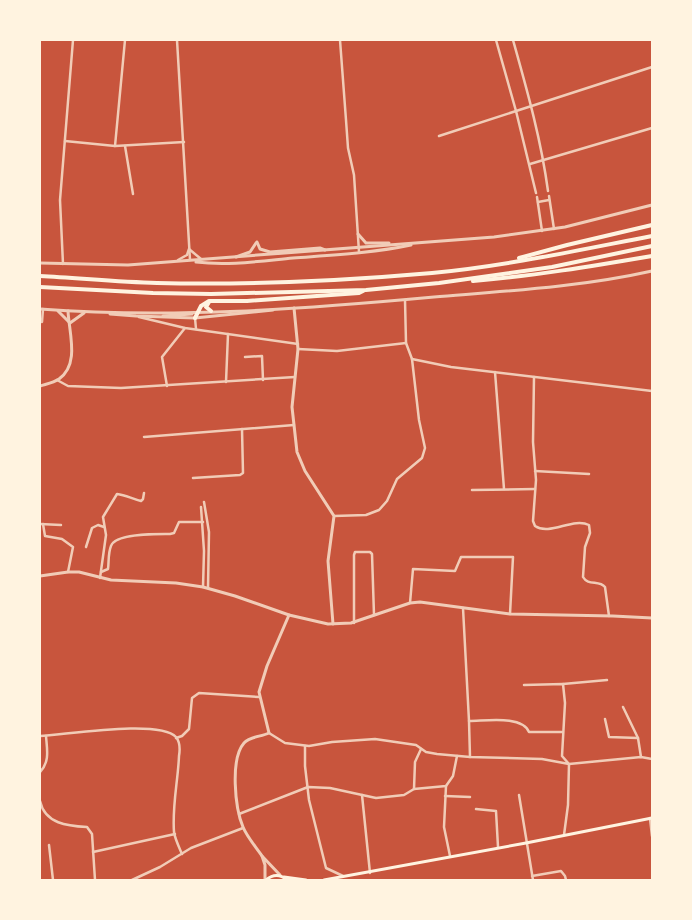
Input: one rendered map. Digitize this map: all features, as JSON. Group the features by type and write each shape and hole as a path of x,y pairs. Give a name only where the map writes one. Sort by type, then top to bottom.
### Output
{"highway":[{"path":"505,262 568,244 652,225"},
{"path":"40,276 154,283 321,282 434,273 545,257 652,236"},
{"path":"439,283 552,267 652,246"},
{"path":"40,287 211,294 366,290 508,278 652,256"},
{"path":"196,314 201,306 209,301 247,301 359,293 366,290"},
{"path":"209,301 206,307 211,311"}],"main road":[{"path":"324,880 370,873 651,818"},
{"path":"265,880 274,875 306,880"},
{"path":"282,876 288,880"}],"street":[{"path":"63,264 60,200 73,40"},
{"path":"115,146 125,40"},
{"path":"177,40 190,262"},
{"path":"340,40 348,148 354,175 359,252"},
{"path":"496,40 530,164 536,193"},
{"path":"513,40 532,106 544,160 548,191"},
{"path":"439,136 652,67"},
{"path":"530,164 652,128"},
{"path":"65,141 115,146 184,142"},
{"path":"125,146 133,194"},
{"path":"549,196 554,229"},
{"path":"537,197 542,231"},
{"path":"538,202 549,200"},
{"path":"40,263 128,265 190,262 494,237 554,229 652,205"},
{"path":"358,234 366,242 392,244"},
{"path":"234,258 250,252 256,242 260,249 270,252 320,248 326,250"},
{"path":"190,262 226,264 359,252 419,243"},
{"path":"190,249 203,260"},
{"path":"172,263 183,258 190,249"},
{"path":"42,322 42,309 85,312 196,314 211,311 294,308 552,287 652,271"},
{"path":"334,516 366,514 379,510 387,502 397,479 422,458 425,448 418,420 412,359 406,343 406,300"},
{"path":"102,312 155,317 285,308"},
{"path":"294,308 298,349 292,407 300,461 316,490 334,516 328,561 332,624"},
{"path":"58,310 70,323"},
{"path":"40,386 63,376 71,362 70,311"},
{"path":"70,323 85,312"},
{"path":"196,314 196,329"},
{"path":"136,316 185,328 298,344"},
{"path":"167,386 163,354 185,328"},
{"path":"226,382 228,334"},
{"path":"298,349 337,351 406,343"},
{"path":"245,357 262,356 263,380"},
{"path":"412,359 451,367 652,391"},
{"path":"495,372 504,489"},
{"path":"57,380 68,386 121,388 296,377"},
{"path":"534,377 533,442 535,489 533,521 537,528 541,529 582,523 589,525 590,533 585,546 583,577 584,580 601,583 605,587 609,616"},
{"path":"144,437 294,425"},
{"path":"193,478 240,475 243,473 242,429"},
{"path":"535,471 589,474"},
{"path":"472,490 535,489"},
{"path":"100,578 106,535 103,517 117,494 126,495 134,500 141,501 144,493"},
{"path":"204,502 209,532 208,588"},
{"path":"201,507 203,522 203,587"},
{"path":"101,572 108,569 113,541 120,538 143,535 170,534 174,532 178,522 203,522"},
{"path":"61,525 41,524 45,536 62,539 73,547 68,572"},
{"path":"86,547 92,528 98,525 104,527"},
{"path":"354,622 355,552 370,552 372,554 374,615"},
{"path":"410,603 413,569 455,571 461,556 513,558 510,614"},
{"path":"40,576 68,572 88,574 111,580 176,583 203,587 289,615 332,624 354,622 410,603 420,602 510,614 652,618"},
{"path":"463,608 470,757"},
{"path":"289,615 260,685 259,697 269,733 285,743 305,746 375,739 416,745 426,752 437,754 542,760 568,764 641,757 652,758"},
{"path":"524,685 607,680"},
{"path":"563,684 562,756 568,764 568,805 564,835"},
{"path":"176,738 182,736 189,729 192,698 198,693 259,697"},
{"path":"623,708 638,738 641,757"},
{"path":"605,719 609,737 638,738"},
{"path":"469,721 514,720 523,723 530,732 562,732"},
{"path":"40,736 134,728 170,733 179,744 174,834 182,854"},
{"path":"269,733 248,739 241,748 236,774 236,796 243,828 262,856 282,876"},
{"path":"40,772 45,767 48,758 46,736"},
{"path":"305,746 304,766 309,800 326,868 344,877"},
{"path":"414,789 415,762 421,749"},
{"path":"450,856 444,827 445,796 446,786 453,776 458,756"},
{"path":"239,814 308,787 330,788 376,798 404,795 414,789 446,786"},
{"path":"362,795 370,873"},
{"path":"519,795 533,880"},
{"path":"445,796 470,797"},
{"path":"40,801 41,809 54,821 71,826 88,827 92,834 95,880"},
{"path":"476,809 496,811 498,847"},
{"path":"651,818 652,836"},
{"path":"132,880 160,867 191,848 243,828"},
{"path":"93,852 174,834"},
{"path":"49,846 53,880"},
{"path":"262,856 265,865 265,880"},
{"path":"532,876 561,871 566,880"}]}
